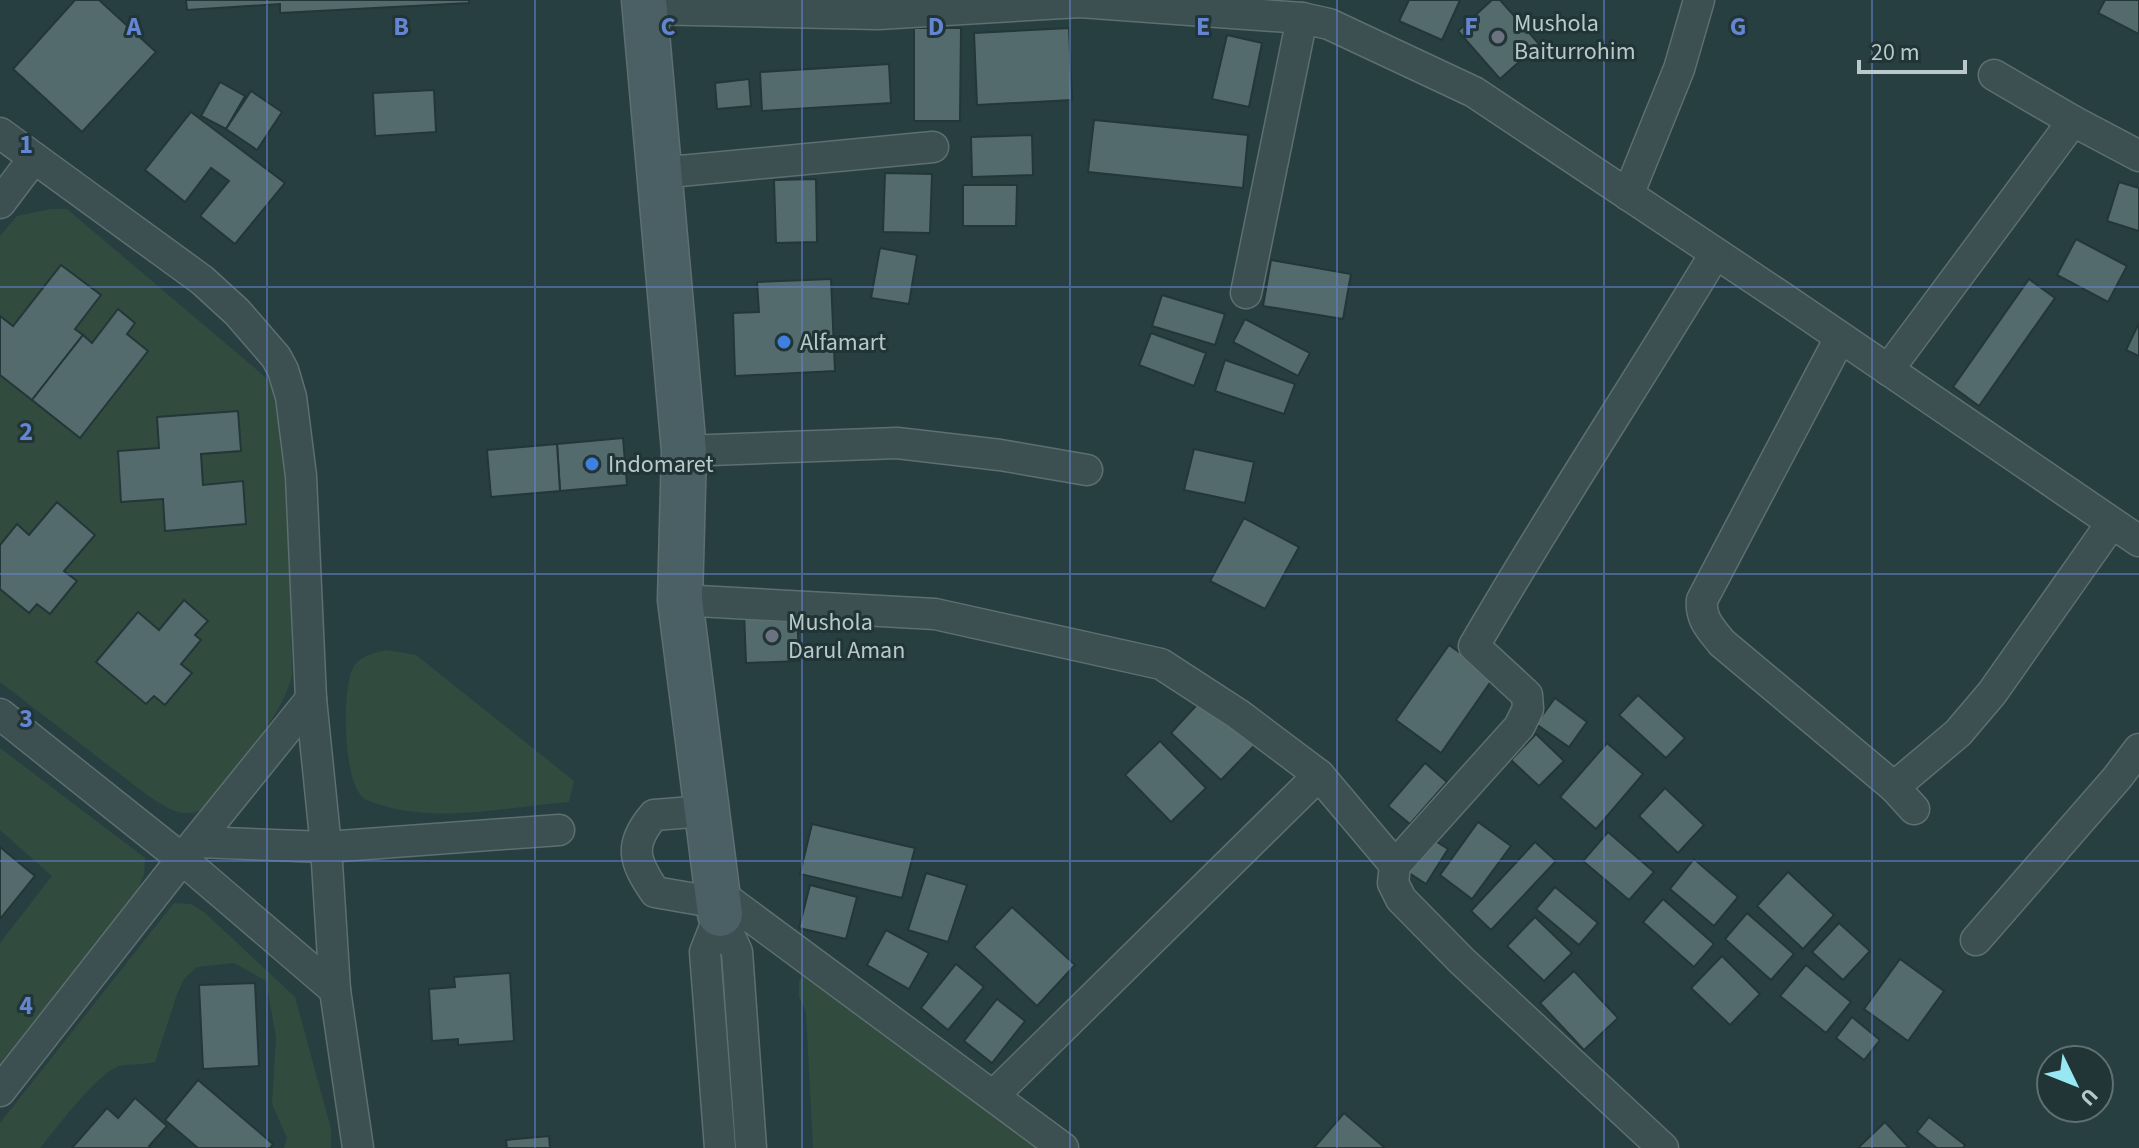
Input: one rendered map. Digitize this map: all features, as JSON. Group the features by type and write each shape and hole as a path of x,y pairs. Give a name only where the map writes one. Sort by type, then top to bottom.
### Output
{"main road":[{"path":"645,4 684,451 680,600 718,903"}],"street":[{"path":"1628,195 1679,69 1699,0"},
{"path":"645,4 878,14 1080,1 1321,14 1474,92 2129,529 1904,798 1722,643 1705,623 1701,610 1702,600 1840,338"},
{"path":"1246,293 1321,14"},
{"path":"1994,75 2139,156"},
{"path":"1888,370 2073,121"},
{"path":"0,133 202,280 237,312 276,357 283,370 291,397 301,476 311,699 326,847 335,990 358,1148"},
{"path":"659,173 933,147"},
{"path":"0,203 34,158"},
{"path":"1663,1148 1484,981 1401,899 1393,883 1395,865 1519,727 1528,709 1527,695 1474,646 1592,448 1715,254"},
{"path":"684,451 897,443 1000,455 1087,470"},
{"path":"680,600 935,614 1150,660 1174,671 1238,714 1319,775 1395,865"},
{"path":"0,1091 311,699"},
{"path":"0,714 189,850 335,990"},
{"path":"1976,940 2139,749"},
{"path":"994,1095 1319,775"},
{"path":"705,811 654,815 639,832 637,866 655,892 718,903 994,1095 1063,1148"},
{"path":"189,850 326,847 559,830"},
{"path":"718,903 705,952 720,1148"},
{"path":"718,903 737,952 751,1148"}],"green space":[{"path":"67,209 271,382 289,483 292,674 279,708 268,726 202,810 194,812 173,810 147,795 0,682 0,236 17,216"},
{"path":"386,650 416,655 574,781 569,802 441,813 391,808 367,800 359,792 348,759 347,694 354,666 368,655"},
{"path":"0,748 145,858 144,874 138,889 0,1064 0,943 52,876 0,830"},
{"path":"174,903 191,904 205,913 295,997 331,1129 331,1148 284,1148 287,1138 272,1104 276,1037 266,981 234,963 197,967 184,979 155,1062 119,1066 109,1071 40,1148 0,1148 0,1123"},
{"path":"809,971 1041,1148 813,1148 806,1012 799,997 799,981"}],"building":[{"path":"75,0 99,0 156,52 82,132 13,69"},
{"path":"186,0 469,0 469,3 280,13 280,4 187,10"},
{"path":"1409,0 1460,0 1442,40 1399,21"},
{"name":"Mushola Baiturrohim","path":"1492,0 1500,0 1539,44 1500,79 1458,31"},
{"path":"2105,0 2139,0 2139,34 2098,13"},
{"path":"914,28 961,28 960,121 914,121"},
{"path":"1069,28 1072,100 977,105 974,33"},
{"path":"1227,35 1262,43 1249,107 1212,99"},
{"path":"889,64 891,103 762,111 760,72"},
{"path":"749,79 751,106 717,109 715,83"},
{"path":"220,82 245,96 226,129 201,116"},
{"path":"434,90 436,132 375,136 373,93"},
{"path":"251,91 282,112 257,150 226,129"},
{"path":"191,112 285,183 235,244 200,216 229,181 211,168 185,202 145,170"},
{"path":"1094,120 1248,135 1243,188 1088,172"},
{"path":"1032,135 1033,175 972,177 971,137"},
{"path":"885,173 932,174 930,233 883,232"},
{"path":"816,179 817,242 776,243 774,180"},
{"path":"2119,182 2139,188 2139,231 2107,221"},
{"path":"963,185 1017,185 1016,226 963,226"},
{"path":"2076,239 2127,266 2108,302 2057,275"},
{"path":"880,248 917,255 909,304 871,298"},
{"path":"1271,260 1351,274 1343,319 1263,306"},
{"path":"61,265 101,295 75,329 83,335 32,400 0,375 0,316 13,326"},
{"name":"Alfamart","path":"831,279 835,371 735,376 733,313 759,312 757,282"},
{"path":"2029,279 2055,298 1979,406 1953,387"},
{"path":"1162,295 1225,314 1215,345 1152,326"},
{"path":"118,309 135,323 127,334 148,351 80,438 32,400 83,335 92,343"},
{"path":"1245,319 1310,353 1298,376 1233,342"},
{"path":"2139,323 2139,356 2126,350"},
{"path":"1151,333 1206,353 1194,386 1139,365"},
{"path":"1225,360 1295,384 1284,414 1215,391"},
{"path":"238,411 241,451 201,454 203,485 243,481 246,524 165,531 163,499 121,502 118,451 159,448 157,417"},
{"name":"Indomaret","path":"623,438 627,485 560,491 557,444"},
{"path":"557,444 560,491 491,497 487,450"},
{"path":"1194,449 1254,462 1245,503 1184,490"},
{"path":"57,502 95,535 64,571 77,581 50,614 37,604 29,613 0,589 0,545 17,524 29,535"},
{"path":"1244,518 1299,547 1265,609 1210,581"},
{"path":"184,600 208,621 195,635 201,640 181,664 192,673 165,705 154,696 146,704 96,662 138,612 159,630"},
{"name":"Mushola Darul Aman","path":"797,609 799,661 746,663 744,612"},
{"path":"1449,645 1494,677 1441,753 1396,720"},
{"path":"1638,695 1685,738 1666,758 1619,715"},
{"path":"1204,697 1255,745 1221,780 1171,733"},
{"path":"1555,698 1587,722 1569,747 1536,724"},
{"path":"1536,734 1564,761 1539,786 1511,760"},
{"path":"1160,741 1206,788 1171,822 1125,775"},
{"path":"1607,743 1643,774 1596,829 1560,797"},
{"path":"1425,763 1447,782 1410,824 1388,806"},
{"path":"1665,788 1704,825 1678,853 1639,816"},
{"path":"1478,822 1511,846 1472,899 1440,875"},
{"path":"812,824 915,848 902,898 800,874"},
{"path":"1608,832 1654,872 1629,900 1583,861"},
{"path":"1429,837 1448,849 1426,884 1406,871"},
{"path":"1535,842 1556,861 1491,930 1471,911"},
{"path":"0,847 35,876 0,919"},
{"path":"1694,859 1738,897 1714,926 1670,889"},
{"path":"1788,872 1834,915 1803,949 1757,906"},
{"path":"926,873 967,885 948,942 908,930"},
{"path":"810,885 857,897 846,939 799,928"},
{"path":"1555,887 1598,923 1579,945 1536,909"},
{"path":"1663,899 1714,944 1694,967 1643,922"},
{"path":"1012,907 1075,965 1037,1006 974,947"},
{"path":"1747,913 1794,954 1771,980 1725,939"},
{"path":"1535,917 1572,953 1544,981 1507,946"},
{"path":"1839,923 1870,951 1843,980 1812,952"},
{"path":"886,930 929,953 909,989 867,965"},
{"path":"1722,956 1760,994 1730,1025 1691,988"},
{"path":"1900,959 1944,991 1908,1041 1864,1009"},
{"path":"956,964 984,987 948,1030 921,1008"},
{"path":"1806,965 1851,1002 1826,1033 1780,996"},
{"path":"1574,971 1618,1018 1584,1050 1540,1003"},
{"path":"510,973 514,1041 458,1045 458,1039 432,1041 429,989 455,987 454,977"},
{"path":"255,983 259,1066 203,1069 199,985"},
{"path":"997,999 1025,1021 992,1063 964,1041"},
{"path":"1852,1017 1880,1040 1864,1060 1836,1038"},
{"path":"198,1080 273,1144 270,1148 198,1148 165,1120"},
{"path":"135,1098 167,1126 149,1146 151,1148 72,1148 107,1108 118,1118"},
{"path":"1344,1113 1385,1148 1314,1148"},
{"path":"1929,1117 1965,1145 1963,1148 1937,1148 1917,1132"},
{"path":"1885,1122 1909,1148 1858,1148"},
{"path":"549,1136 550,1148 507,1148 506,1140"}],"place":[{"name":"Mushola Baiturrohim","path":"1498,37"},
{"name":"Alfamart","path":"784,342"},
{"name":"Indomaret","path":"592,464"},
{"name":"Mushola Darul Aman","path":"772,636"}]}
